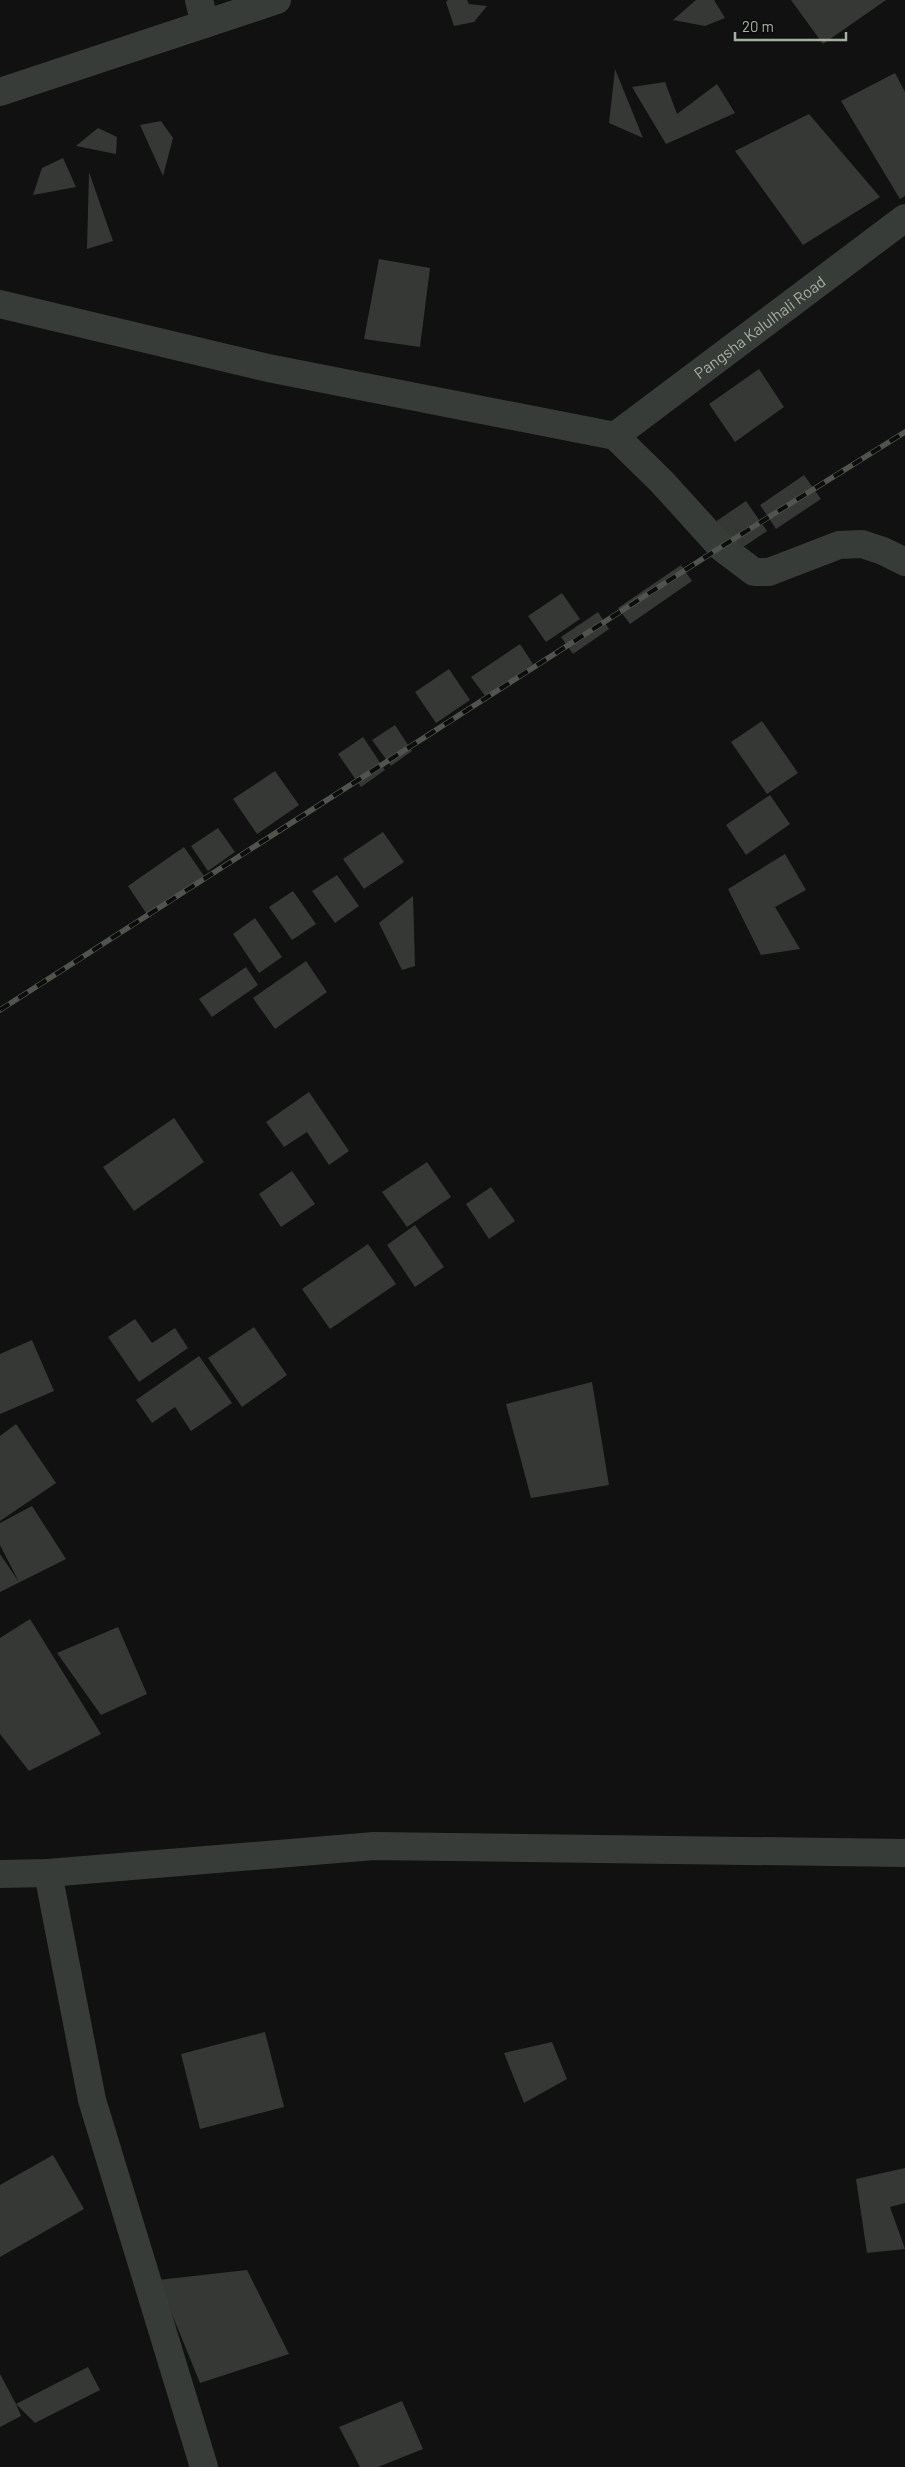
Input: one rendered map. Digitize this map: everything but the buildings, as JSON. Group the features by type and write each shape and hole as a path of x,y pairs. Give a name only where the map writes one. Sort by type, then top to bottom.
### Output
{"street":[{"path":"0,92 202,12 277,0"},
{"name":"Pangsha Kalulhali Road","path":"615,436 905,218"},
{"path":"0,304 268,368 615,436 662,482 721,547 754,572 769,572 839,546 862,544 884,551 905,562"},
{"path":"0,1874 48,1873 374,1846 905,1853"},
{"path":"48,1873 92,2100 204,2467"}],"railway":[{"path":"0,1010 721,547 905,432"}]}
